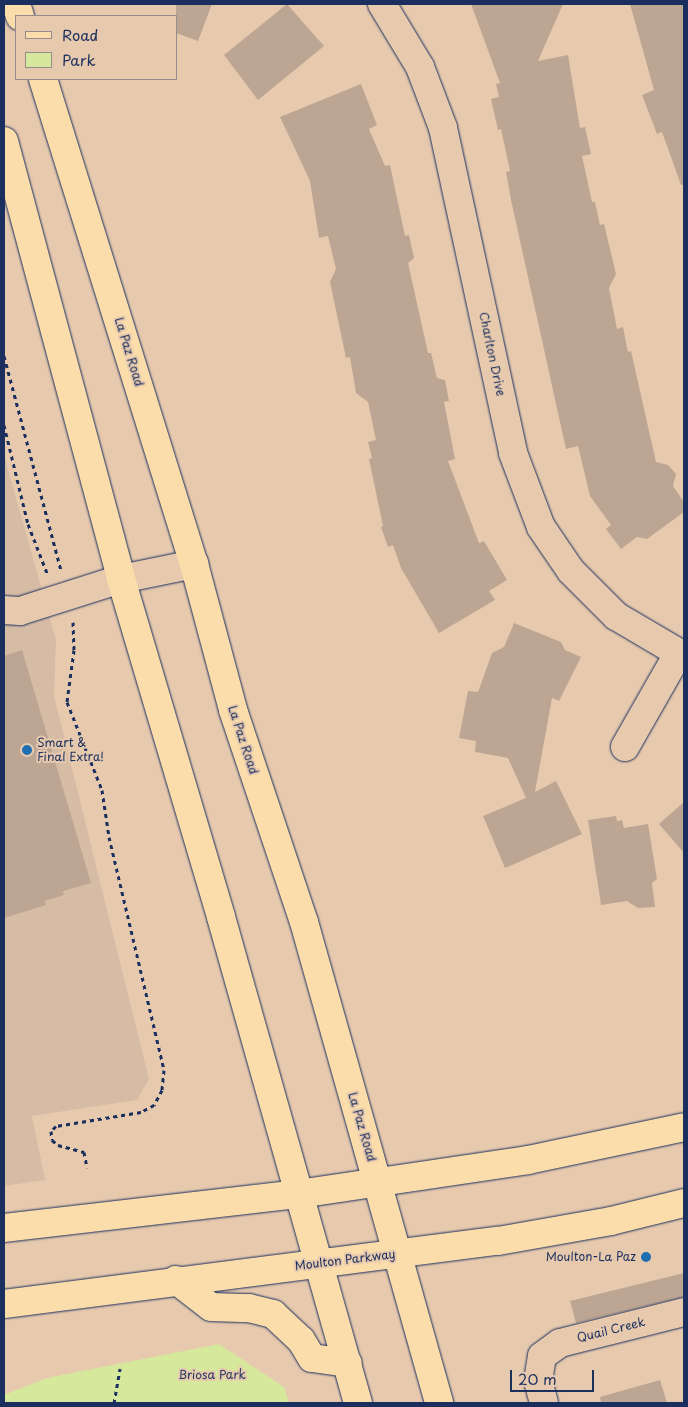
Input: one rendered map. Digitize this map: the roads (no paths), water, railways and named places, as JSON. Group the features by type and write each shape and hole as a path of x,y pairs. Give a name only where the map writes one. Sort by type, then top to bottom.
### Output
{"main road":[{"name":"La Paz Road","path":"42,80 194,564 233,710 304,922 439,1403"},
{"path":"4,141 121,579 219,908 358,1403"},
{"path":"4,1228 298,1194 528,1160 684,1127"},
{"name":"Moulton Parkway","path":"4,1304 176,1280 498,1241 611,1222 684,1203"},
{"path":"176,1280 211,1307 249,1308 273,1314 301,1340 312,1358 348,1364"}],"street":[{"name":"Charlton Drive","path":"382,4 420,67 443,128 513,453 541,527 571,571 616,616 681,655"},
{"path":"4,610 20,610 59,584 121,579 194,564"},
{"path":"625,747 681,655"},
{"name":"Quail Creek","path":"544,1403 538,1380 542,1356 560,1342 684,1312"}],"place":[{"name":"Smart & Final Extra!","path":"27,750"},
{"name":"Moulton-La Paz","path":"646,1257"}],"park label":[{"name":"Briosa Park","path":"212,1375"}]}
